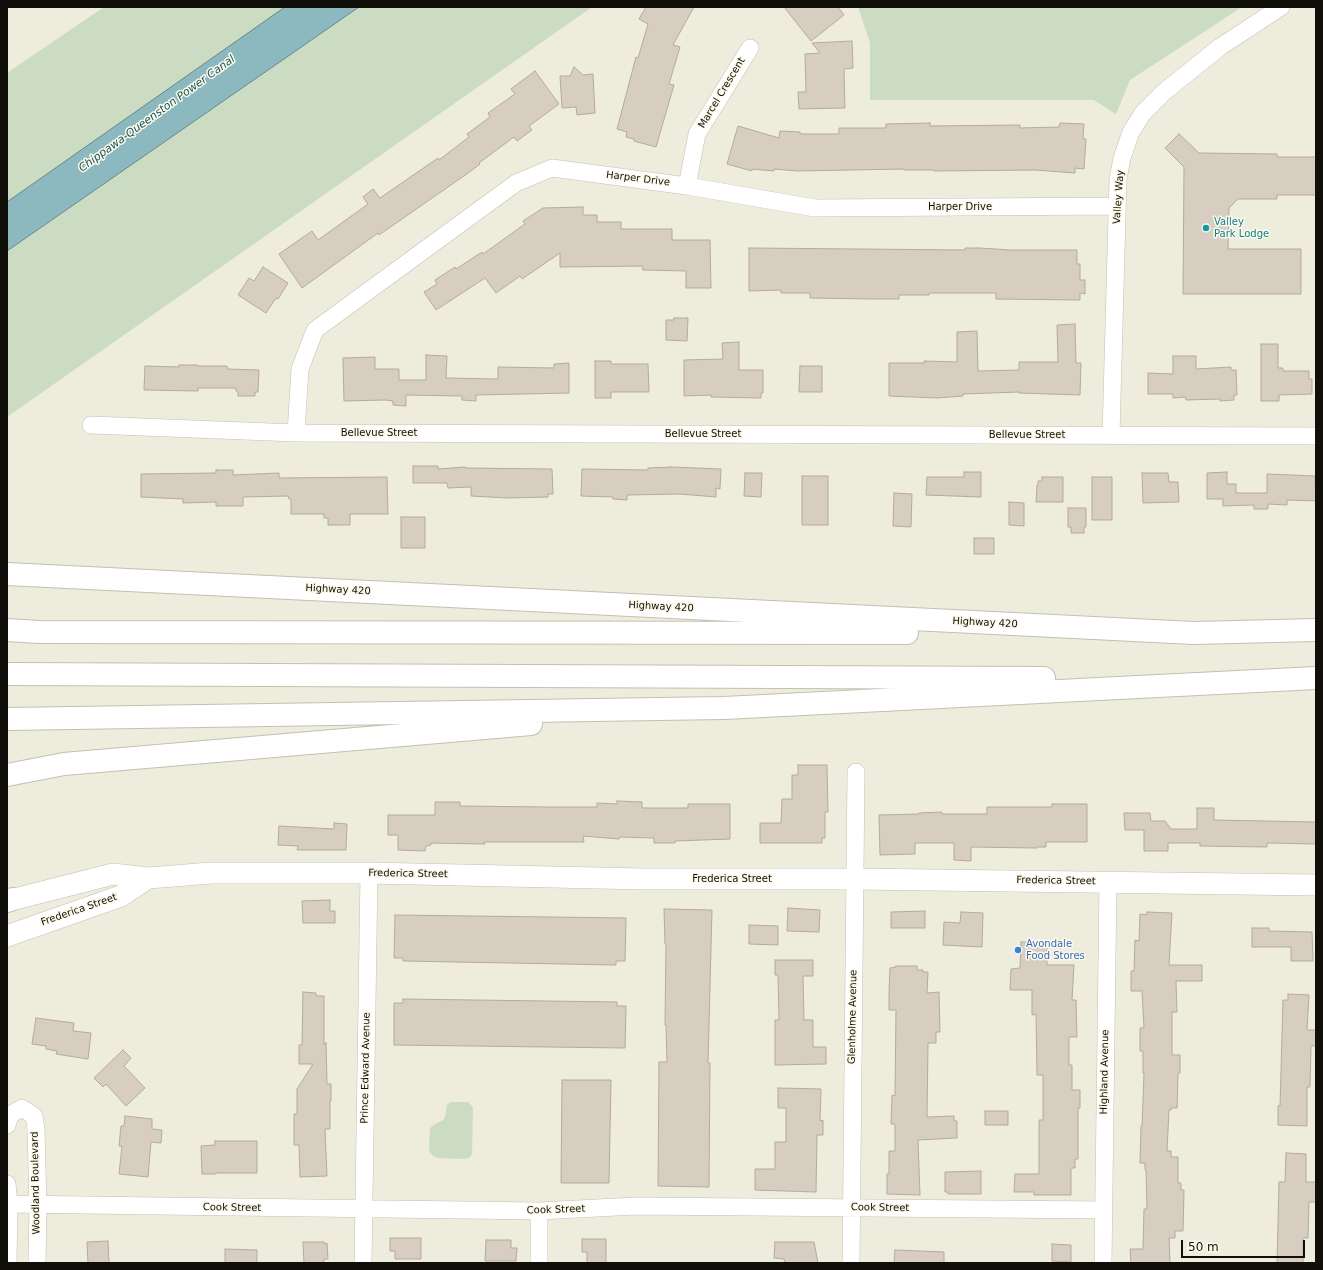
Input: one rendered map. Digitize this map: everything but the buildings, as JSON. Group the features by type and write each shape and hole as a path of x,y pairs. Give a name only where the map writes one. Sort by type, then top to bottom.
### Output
{"highway":[{"name":"Highway 420","path":"7,574 1194,634 1316,630"},
{"path":"7,630 62,632 1194,634"},
{"path":"7,674 1307,679"},
{"path":"7,719 724,708 1307,679"},
{"path":"7,775 64,764 724,708"}],"street":[{"name":"Valley Way","path":"1111,436 1118,179 1122,158 1131,132 1142,113 1164,92 1220,47 1281,7"},
{"name":"Marcel Crescent","path":"687,186 698,134 750,48"},
{"name":"Harper Drive","path":"296,433 300,369 315,330 516,183 552,168 687,186 814,208 1117,206"},
{"name":"Bellevue Street","path":"91,425 296,433 1316,436"},
{"name":"Glenholme Avenue","path":"851,1263 856,772"},
{"name":"Frederica Street","path":"9,901 113,874 148,878 211,873 369,873 644,879 1108,881 1316,885"},
{"name":"Prince Edward Avenue","path":"363,1263 369,873"},
{"name":"Frederica Street","path":"7,936 121,896 148,878"},
{"name":"Highland Avenue","path":"1103,1263 1108,881"},
{"name":"Woodland Boulevard","path":"7,1124 10,1115 22,1108 34,1116 36,1129 38,1206 37,1263"},
{"path":"7,1184 9,1204 8,1263"},
{"name":"Cook Street","path":"9,1204 38,1206 539,1211 636,1206 1104,1210"},
{"path":"539,1211 540,1263"}],"green space":[{"path":"104,7 286,7 7,203 7,73"},
{"path":"359,7 592,7 7,417 7,251"},
{"path":"858,7 1242,7 1130,80 1116,114 1094,100 870,100 870,43"},
{"path":"450,1102 468,1102 473,1107 472,1154 469,1158 438,1158 433,1156 429,1151 430,1128 443,1120 447,1105"}],"water":[{"name":"Chippawa-Queenston Power Canal","path":"285,7 359,7 7,251 7,202"}],"place":[{"name":"Valley Park Lodge","path":"1206,228"},
{"name":"Avondale Food Stores","path":"1018,950"}]}
